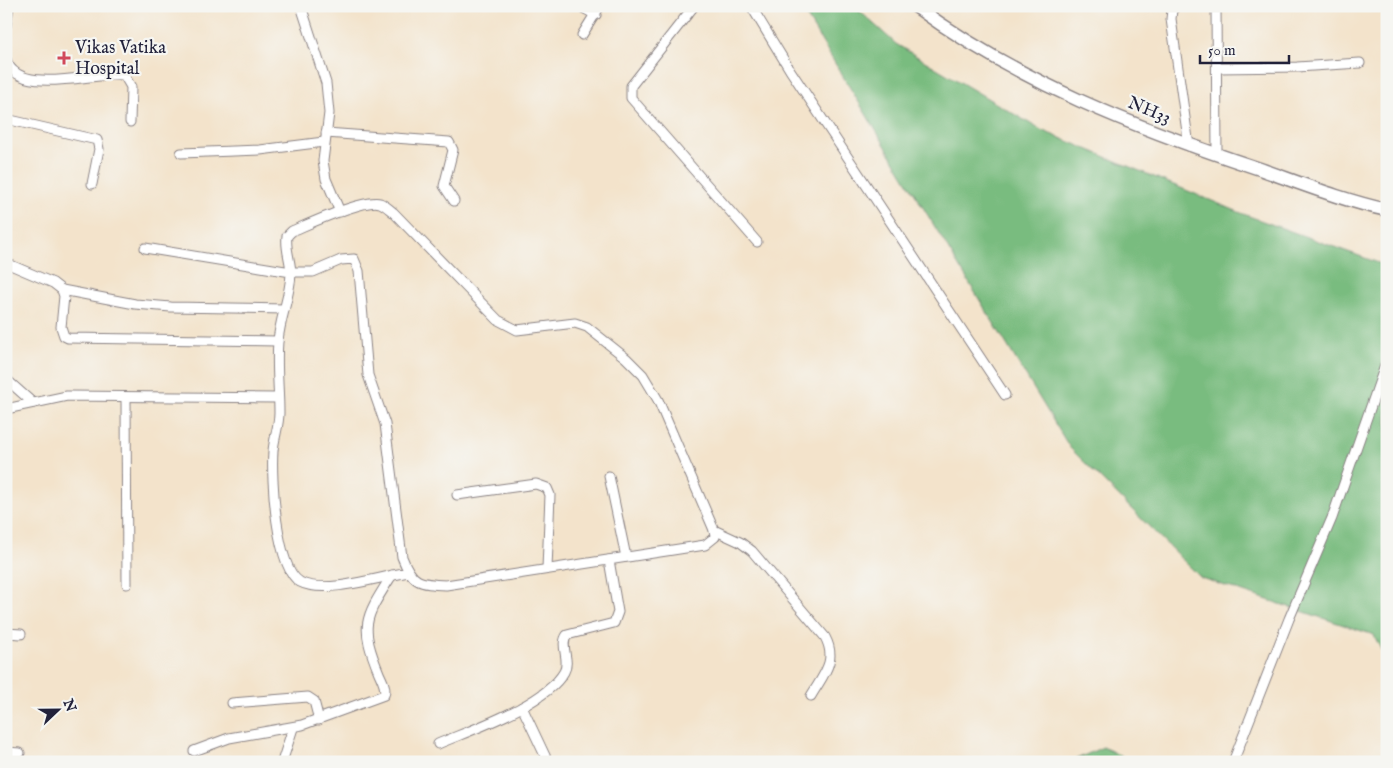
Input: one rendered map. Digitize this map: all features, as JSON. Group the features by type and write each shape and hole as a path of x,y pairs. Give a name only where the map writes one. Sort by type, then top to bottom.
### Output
{"main road":[{"name":"NH33","path":"915,6 948,30 1051,88 1189,146 1340,197 1387,210"}],"street":[{"path":"6,26 9,6"},
{"path":"301,6 326,83 329,113 323,161 326,179 340,212"},
{"path":"579,6 596,15"},
{"path":"582,35 600,6"},
{"path":"694,6 631,86 630,98 757,242"},
{"path":"751,6 790,70 1004,395"},
{"path":"1176,6 1172,10 1171,20 1189,146"},
{"path":"1216,6 1217,155"},
{"path":"6,59 17,75 32,80 124,75 131,87 130,122"},
{"path":"1217,68 1297,67 1360,63"},
{"path":"6,120 97,140 99,149 92,184"},
{"path":"181,152 260,150 325,138 449,142 454,150 444,186 454,201"},
{"path":"145,248 291,272 313,272 349,258 354,259 357,264 368,375 386,424 402,557 408,572 416,580 426,584 446,585 706,544 715,537 714,530 658,400 643,375 626,358 588,326 576,323 530,330 508,327 498,320 393,212 380,203 367,203 292,231 287,236 286,244 291,272 278,342 279,422 273,452 276,512 284,557 290,572 298,581 320,586 408,572"},
{"path":"6,263 52,283 62,290 135,304 171,307 284,308"},
{"path":"62,290 64,296 61,327 64,336 68,338 278,342"},
{"path":"1233,762 1332,518 1387,360"},
{"path":"6,379 33,403"},
{"path":"6,409 67,396 278,398"},
{"path":"126,398 127,584"},
{"path":"609,476 626,557"},
{"path":"458,495 536,484 548,488 550,496 547,569"},
{"path":"714,530 740,542 752,551 825,637 832,656 811,696"},
{"path":"438,744 522,707 547,691 565,671 567,665 564,639 567,635 609,625 617,618 618,612 609,560"},
{"path":"194,751 229,738 292,728 319,720 384,695 384,686 369,649 365,633 371,611 392,575"},
{"path":"6,633 21,634"},
{"path":"232,703 308,697 314,701 319,720"},
{"path":"522,707 548,762"},
{"path":"282,762 292,728"},
{"path":"6,752 20,752"}],"green space":[{"path":"800,6 854,6 896,44 1041,130 1246,215 1387,266 1387,662 1374,635 1201,578 1070,448"},
{"path":"1103,747 1133,762 1070,762"}],"place":[{"name":"Vikas Vatika Hospital","path":"64,58"}]}
